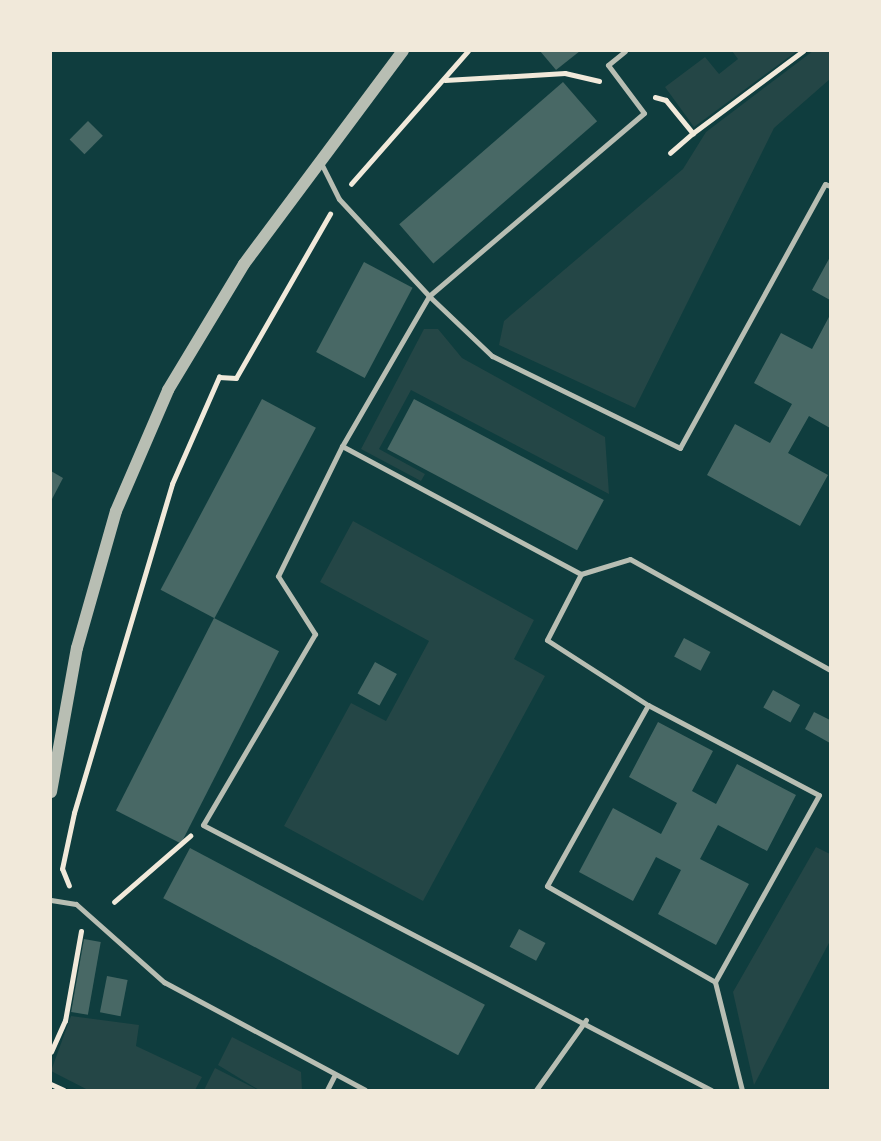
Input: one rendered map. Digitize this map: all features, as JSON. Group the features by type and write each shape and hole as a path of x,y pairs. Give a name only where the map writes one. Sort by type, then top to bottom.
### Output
{"street":[{"path":"51,792 77,648 121,499 168,390 244,264 319,158 403,51"}],"lane":[{"path":"625,51 608,65 644,113 429,296 342,446 278,576 315,634 203,825 586,1020 711,1090"},
{"path":"319,158 339,199 429,296 492,356 680,448 825,184 830,186"},
{"path":"342,446 581,574 630,559 830,670"},
{"path":"581,574 547,640 648,705 820,795 715,982 742,1090"},
{"path":"648,705 547,886 715,982"},
{"path":"51,900 76,904 164,982 334,1076 365,1090"},
{"path":"536,1090 586,1020"},
{"path":"327,1090 334,1076"}],"path":[{"path":"51,1052 65,1021 81,934 76,904 62,869 72,824 172,484 219,377 236,378 339,199 468,51"},
{"path":"670,153 693,133"},
{"path":"114,902 203,825"},
{"path":"51,1084 64,1090"}],"shaded area":[{"path":"732,51 797,51 694,127 665,87 705,57 719,74 738,59"},
{"path":"813,51 830,51 830,79 774,128 635,408 499,345 504,321 683,169 706,132"},
{"path":"424,329 438,329 462,358 605,437 609,494 411,390 379,449 425,474 421,481 361,449"},
{"path":"353,521 534,620 514,659 545,676 423,901 284,826 351,703 386,721 429,641 320,582"},
{"path":"816,847 830,854 830,941 754,1085 733,992"},
{"path":"71,1016 139,1025 136,1046 202,1077 195,1090 88,1090 51,1071"},
{"path":"232,1037 301,1072 302,1090 259,1090 218,1065"},
{"path":"215,1068 256,1089 204,1090"}],"building":[{"path":"540,51 580,51 556,70"},
{"path":"563,82 597,121 433,264 399,224"},
{"path":"88,121 103,136 84,154 70,139"},
{"path":"830,257 830,300 812,290"},
{"path":"364,262 413,288 365,378 316,352"},
{"path":"830,315 830,428 809,416 788,453 828,475 800,526 707,475 735,424 770,443 792,404 754,383 781,333 812,349"},
{"path":"262,399 316,428 214,618 161,590"},
{"path":"414,399 604,500 577,550 387,449"},
{"path":"51,471 63,478 51,501"},
{"path":"214,618 279,651 181,844 116,810"},
{"path":"684,638 710,652 701,671 674,657"},
{"path":"375,662 397,674 379,706 358,693"},
{"path":"773,690 800,705 790,723 763,707"},
{"path":"814,712 830,720 830,743 805,729"},
{"path":"658,722 713,751 692,791 716,804 737,764 796,795 767,851 718,825 700,859 749,884 716,945 658,914 681,870 656,857 633,901 579,872 613,808 661,834 677,803 629,777"},
{"path":"190,848 485,1005 458,1055 163,898"},
{"path":"519,929 545,943 536,961 510,947"},
{"path":"84,939 101,942 88,1015 71,1012"},
{"path":"107,976 128,980 121,1016 100,1012"}]}
